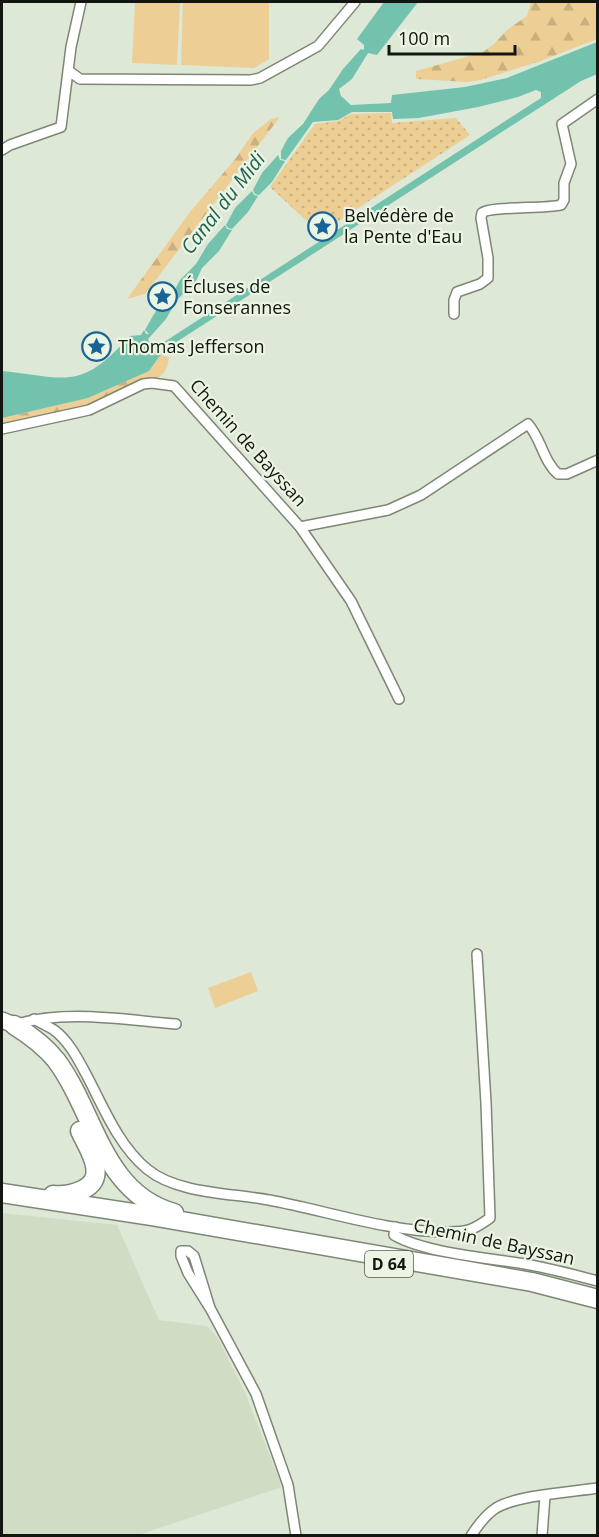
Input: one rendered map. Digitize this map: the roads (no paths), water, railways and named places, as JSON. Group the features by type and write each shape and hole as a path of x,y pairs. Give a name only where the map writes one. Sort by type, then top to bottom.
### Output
{"highway":[{"path":"2,1188 60,1196 79,1192 91,1186 95,1177 95,1163 57,1081 41,1058 7,1029"},
{"path":"7,1029 37,1039 56,1059 116,1172 125,1184 139,1195 164,1210 286,1239"},
{"name":"D 64","path":"2,1193 532,1282 597,1299"},
{"name":"D 64","path":"2,1200 138,1220 597,1299"}],"street":[{"path":"2,150 61,127 71,47 81,2"},
{"path":"69,71 81,79 251,80 260,78 318,46 355,2"},
{"path":"454,314 454,300 457,292 480,284 488,278 488,258 482,213 486,209 561,206 564,200 564,183 571,164 562,124 597,99"},
{"name":"Chemin de Bayssan","path":"2,429 89,410 143,384 174,386 300,527 388,510 421,495 528,424 536,432 552,468 558,474 567,474 597,460"},
{"path":"300,527 351,601 399,699"},
{"path":"34,1019 56,1031 71,1048 120,1138 133,1157 149,1171 167,1181 190,1188 268,1200 395,1227 447,1232 471,1231 490,1218 477,954"},
{"path":"7,1029 34,1019 101,1018 176,1024"},
{"name":"Chemin de Bayssan","path":"395,1227 394,1235 406,1242 529,1264 597,1281"},
{"path":"210,1308 194,1256 188,1251 182,1251 181,1256 188,1273 210,1308 256,1394 288,1485 296,1536"},
{"path":"471,1536 482,1519 497,1507 517,1501 597,1488"},
{"path":"542,1536 545,1496"}],"water":[{"path":"384,2 418,2 377,55 368,53 352,79 339,89 341,96 351,105 391,103 392,95 465,87 507,78 597,42 597,74 581,81 164,350 149,371 88,398 2,418 2,371 59,378 85,373 113,354 130,336 141,335 144,330 146,334 149,334 145,330 150,320 171,295 173,300 177,300 166,319 148,339 151,346 158,346 541,98 541,92 536,90 478,107 419,118 393,119 392,112 352,112 338,120 313,122 286,160 281,159 281,151 288,138 303,124 343,69 361,49 364,50 364,45 357,39"},
{"path":"278,155 280,160 285,161 284,163 272,182 259,195 255,194 253,190 262,173"},
{"path":"252,191 258,196 248,212 232,229 228,228 226,225 235,208"},
{"path":"225,225 227,229 232,230 219,251 202,268 196,281 178,299 173,299 172,295 180,280 196,264 208,244"}],"place":[{"name":"Belvédère de la Pente d'Eau","path":"323,226"},
{"name":"Écluses de Fonserannes","path":"162,297"},
{"name":"Thomas Jefferson","path":"97,347"}],"water label":[{"name":"Canal du Midi","path":"223,203"}]}
